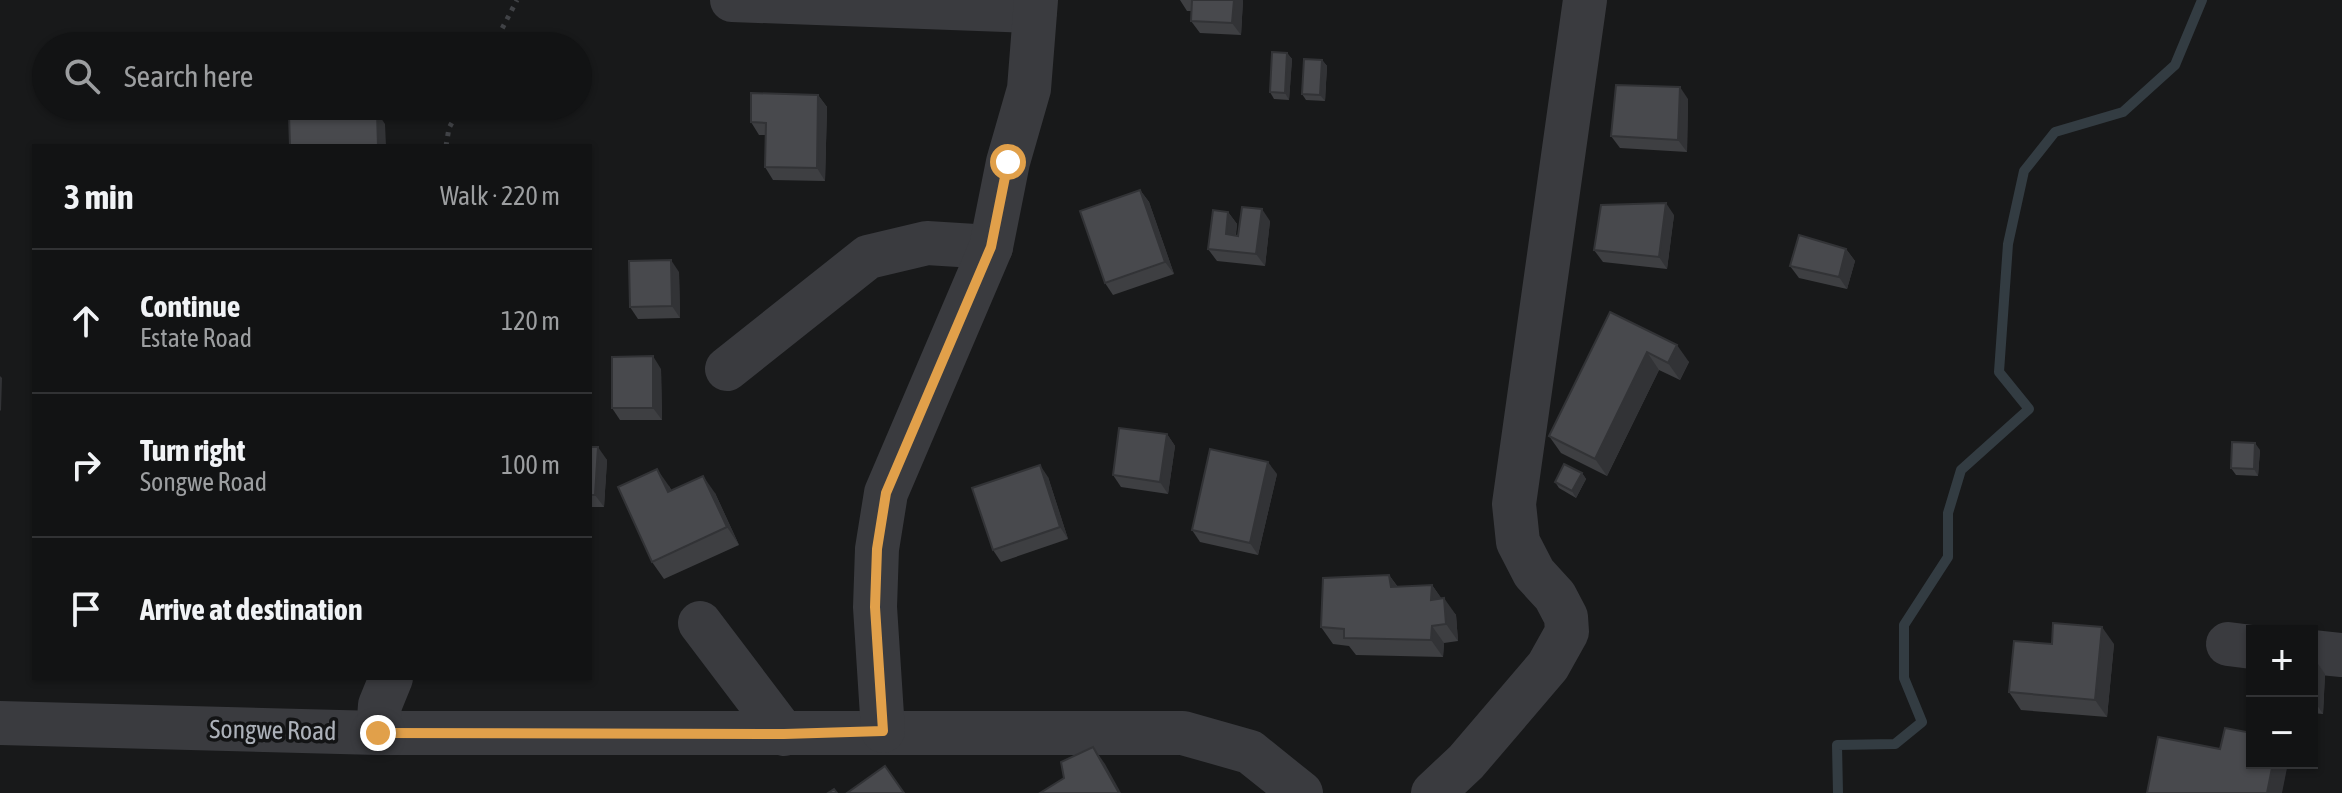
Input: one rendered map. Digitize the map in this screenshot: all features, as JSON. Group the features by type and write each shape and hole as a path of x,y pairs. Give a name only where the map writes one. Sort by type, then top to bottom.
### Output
{"street":[{"path":"732,0 1035,6 1029,89 1008,162 991,247 886,493 877,549 875,607 883,731"},
{"path":"1433,793 1466,762 1548,666 1567,632 1566,617 1555,596 1534,573 1518,542 1514,504 1585,0"},
{"path":"727,369 868,257 927,243 991,247"},
{"path":"700,623 784,734"},
{"path":"2318,653 2342,655"},
{"path":"378,733 380,705 390,680"},
{"name":"Songwe Road","path":"0,723 378,733 1183,733 1250,752 1301,793"}],"path":[{"path":"500,32 517,0"},
{"path":"446,144 453,120"}],"building":[{"path":"1192,0 1234,0 1232,23 1191,21"},
{"path":"1272,52 1287,53 1285,93 1270,92"},
{"path":"1304,59 1322,60 1320,95 1302,94"},
{"path":"1616,85 1680,87 1678,140 1611,136"},
{"path":"751,93 818,95 817,168 765,167 766,123 751,122"},
{"path":"289,120 377,120 378,144 290,144"},
{"path":"1140,190 1165,262 1105,283 1080,211"},
{"path":"1666,203 1659,257 1594,250 1601,205"},
{"path":"1242,207 1262,209 1256,254 1208,249 1213,210 1228,212 1226,234 1238,236"},
{"path":"1799,235 1846,249 1839,277 1790,266"},
{"path":"671,260 672,306 630,307 629,261"},
{"path":"1610,312 1677,345 1668,363 1647,352 1595,459 1549,436"},
{"path":"653,356 653,408 612,408 612,357"},
{"path":"1119,428 1167,434 1160,482 1113,475"},
{"path":"2232,442 2255,443 2254,469 2231,468"},
{"path":"592,447 598,447 595,495 592,495"},
{"path":"1210,449 1268,462 1250,543 1192,530"},
{"path":"1564,464 1582,473 1572,491 1555,482"},
{"path":"1040,465 1060,527 993,550 972,488"},
{"path":"657,469 668,492 703,476 727,527 652,562 618,487"},
{"path":"1389,575 1391,587 1432,585 1431,600 1444,598 1446,624 1432,626 1431,640 1344,638 1344,629 1321,627 1323,578"},
{"path":"2053,623 2102,627 2095,700 2009,692 2014,641 2052,644"},
{"path":"2225,728 2246,732 2246,769 2272,769 2267,793 2147,793 2158,737 2220,749"},
{"path":"1093,747 1119,793 1040,793 1064,778 1061,762"},
{"path":"885,766 904,793 847,793"}],"waterway":[{"path":"1838,793 1837,745 1895,744 1922,722 1904,678 1904,625 1948,557 1948,513 1961,470 2029,409 1999,372 2008,244 2024,171 2055,132 2123,112 2175,65 2202,0"}],"route":[{"path":"378,733 784,734 883,731 875,607 877,549 886,493 991,247 1008,162"}]}
